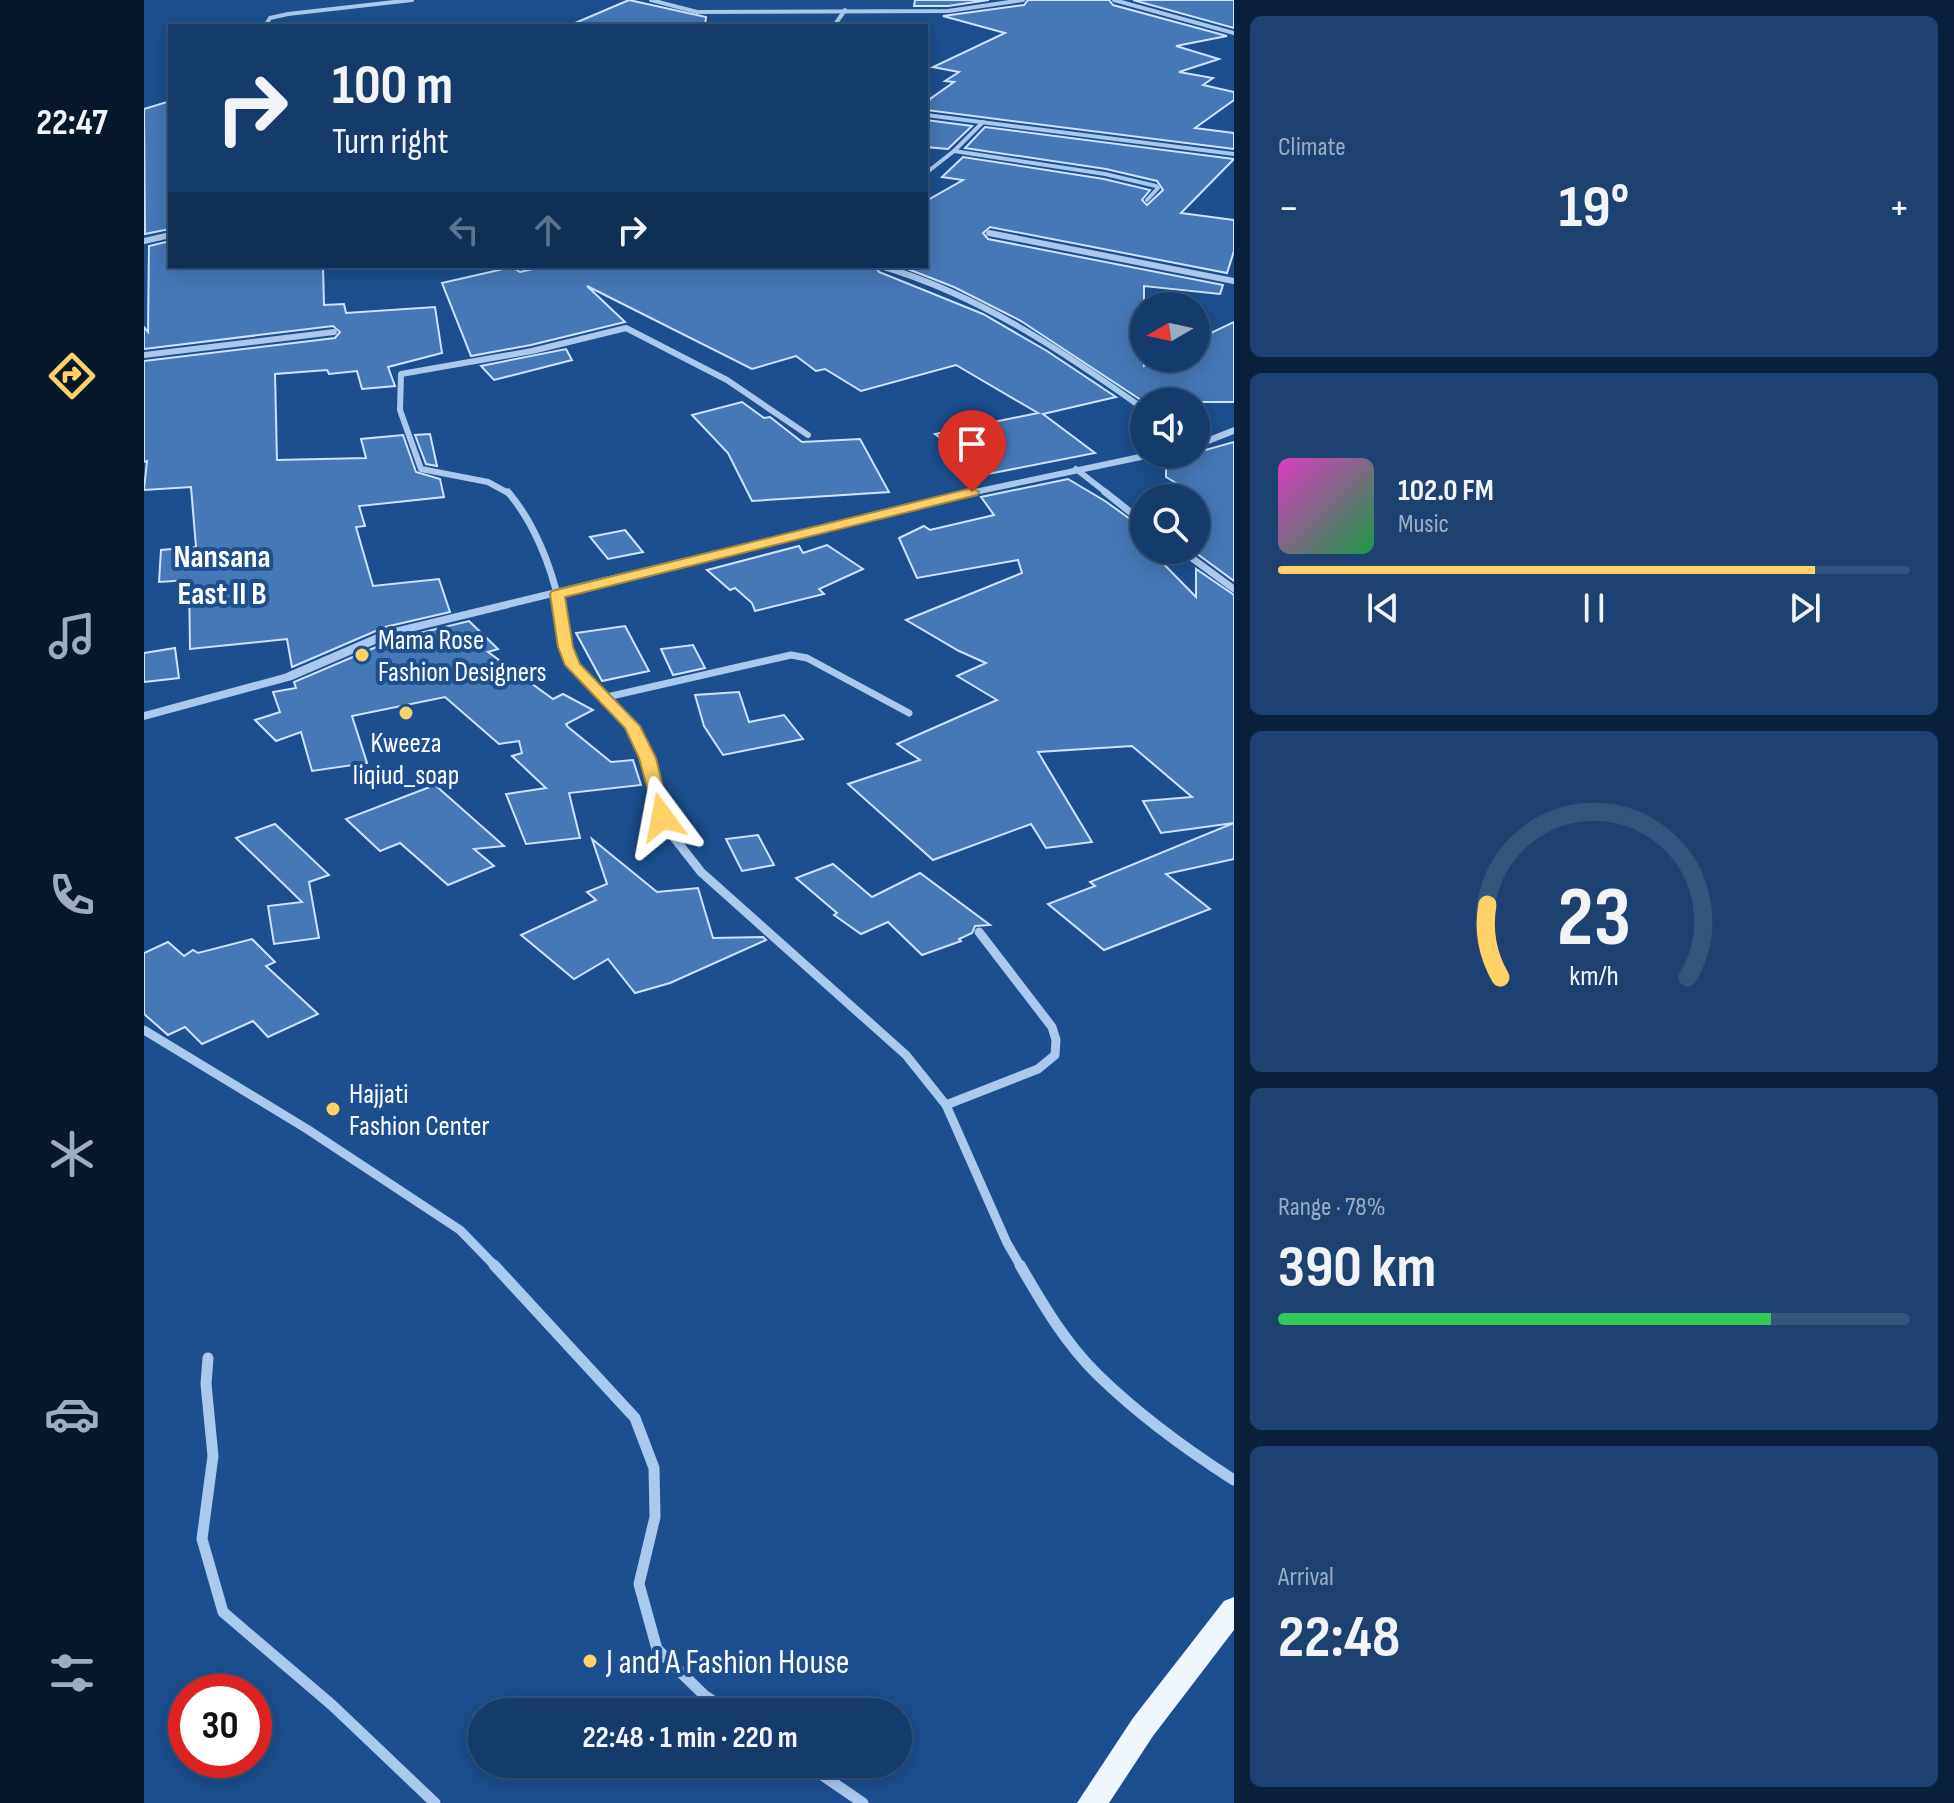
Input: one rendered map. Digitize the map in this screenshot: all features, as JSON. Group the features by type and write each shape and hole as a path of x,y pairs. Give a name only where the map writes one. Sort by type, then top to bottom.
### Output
{"main road":[{"path":"1092,1803 1143,1727 1234,1609"}],"street":[{"path":"266,24 270,18 288,14 412,0"},
{"path":"651,0 697,12 948,11 1023,0"},
{"path":"1114,0 1234,33"},
{"path":"835,24 845,10"},
{"path":"928,115 1234,154"},
{"path":"928,171 983,122"},
{"path":"954,151 1105,174 1158,188 1147,200"},
{"path":"989,233 1234,281"},
{"path":"144,241 168,235"},
{"path":"887,268 954,292 1028,330 1130,399"},
{"path":"808,435 727,380 626,328 532,351 429,366 401,374 398,385 402,421 421,469 433,474 485,480 504,489 519,502 557,594 566,647 573,665 632,726 648,758 662,817 674,840 701,872 906,1055 946,1105 1007,1243 1051,1318 1097,1374 1200,1458 1234,1480"},
{"path":"144,355 334,332"},
{"path":"1210,440 1234,430"},
{"path":"144,716 288,677 390,633 1076,469 1130,459"},
{"path":"1076,469 1130,512"},
{"path":"1200,564 1234,589"},
{"path":"607,697 791,655 807,658 909,713"},
{"path":"946,1105 1038,1069 1055,1055 1056,1040 1052,1027 979,932"},
{"path":"144,1030 307,1129 460,1230 525,1296 586,1368 635,1418 654,1468 655,1517 639,1584 657,1649 709,1698"},
{"path":"208,1358 206,1384 213,1456 202,1539 223,1612 332,1705 435,1803"},
{"path":"826,1778 863,1803"}],"building":[{"path":"629,0 706,17 705,24 573,24"},
{"path":"915,0 989,0 948,6 914,6"},
{"path":"1028,0 1109,0 1113,5 1227,36 1176,46 1219,59 1179,72 1213,78 1203,85 1234,92 1234,100 1195,128 1234,133 1234,149 928,110 930,99 954,82 945,81 959,72 933,67 1005,33 943,16 1024,5"},
{"path":"1133,0 1234,0 1234,28"},
{"path":"168,102 168,229 145,234 144,109"},
{"path":"928,120 972,126 948,149 928,147"},
{"path":"985,127 1234,159 1181,213 1234,220 1234,251 1227,273 990,227 983,233 988,239 1223,285 1220,294 1144,286 1144,292 1130,292 1130,372 1210,372 1210,333 1234,322 1234,402 1210,402 1210,388 1130,388 1130,393 1021,321 954,287 905,268 928,268 928,200 963,180 942,177 963,157 1104,179 1150,190 1142,200 1147,205 1163,190 1157,181 1106,169 965,148"},
{"path":"168,241 168,268 323,268 324,305 344,304 346,313 435,307 442,353 388,367 395,386 362,389 357,371 275,374 277,460 366,458 361,439 403,435 416,472 440,479 444,497 359,506 365,526 356,527 373,586 439,579 450,612 385,627 292,667 287,639 190,649 189,580 159,582 161,550 196,547 191,487 144,490 147,461 144,462 144,361 335,338 340,332 333,326 144,349 144,327 148,332 149,246"},
{"path":"508,268 520,272 538,268 876,268 879,272 983,314 1047,351 1116,397 1043,414 1095,453 988,474 935,434 1038,413 956,365 861,391 825,369 816,371 796,356 752,369 587,286 625,322 471,356 442,283"},
{"path":"566,349 572,360 494,380 481,366"},
{"path":"742,402 764,418 770,417 802,442 860,439 889,492 752,501 728,453 692,415"},
{"path":"430,434 437,466 426,464 415,435"},
{"path":"1234,442 1234,581 1210,563 1210,484 1178,484 1166,477 1166,468 1210,468 1210,449"},
{"path":"1068,479 1130,519 1130,564 1164,564 1196,597 1196,569 1234,595 1234,823 1161,833 1143,801 1192,797 1132,746 1038,752 1092,842 1046,848 1031,824 933,860 848,784 920,760 897,744 997,700 957,676 986,663 906,620 1022,573 1018,560 917,578 899,538 924,526 930,530 994,515 981,497"},
{"path":"625,530 643,552 608,559 590,537"},
{"path":"827,545 863,569 819,589 824,594 755,611 752,603 735,588 730,590 707,570 799,546 803,553"},
{"path":"469,621 498,649 488,652 553,699 563,694 593,710 566,724 568,727 611,762 633,760 641,785 569,793 580,838 526,844 506,794 546,788 512,756 522,753 519,741 499,744 445,697 352,716 367,763 312,771 301,732 276,741 255,720 280,712 273,692 296,688 294,682 395,639"},
{"path":"625,626 649,671 602,681 576,633"},
{"path":"693,645 705,668 673,675 661,649"},
{"path":"175,648 179,678 144,682 144,653"},
{"path":"739,692 749,722 784,715 803,739 723,755 704,726 695,695"},
{"path":"435,785 504,846 474,849 494,866 448,885 400,843 380,851 346,819"},
{"path":"1234,823 1234,859 1166,874 1210,909 1104,950 1048,904 1095,886 1090,882"},
{"path":"275,824 329,875 309,882 319,938 274,944 268,906 302,902 236,838"},
{"path":"758,835 774,865 742,871 726,839"},
{"path":"592,839 657,892 698,888 713,938 763,937 766,940 670,983 635,993 608,959 574,979 521,935 596,900 587,892 607,884"},
{"path":"833,864 872,897 920,873 990,925 975,926 972,933 959,939 961,941 922,955 888,922 861,934 834,915 837,913 796,878"},
{"path":"252,939 275,962 266,966 318,1014 268,1037 253,1021 202,1044 185,1027 168,1035 144,1014 144,953 168,942 184,956 193,950 198,953"}],"place":[{"name":"Mama Rose Fashion Designers","path":"362,655"},
{"name":"Kweeza liqiud_soap","path":"406,713"},
{"name":"Hajjati Fashion Center","path":"333,1109"},
{"name":"J and A Fashion House","path":"590,1661"}],"district":[{"name":"Nansana East II B","path":"222,574"}],"route":[{"path":"662,817 648,758 632,726 573,665 566,647 557,594 972,492"}]}
